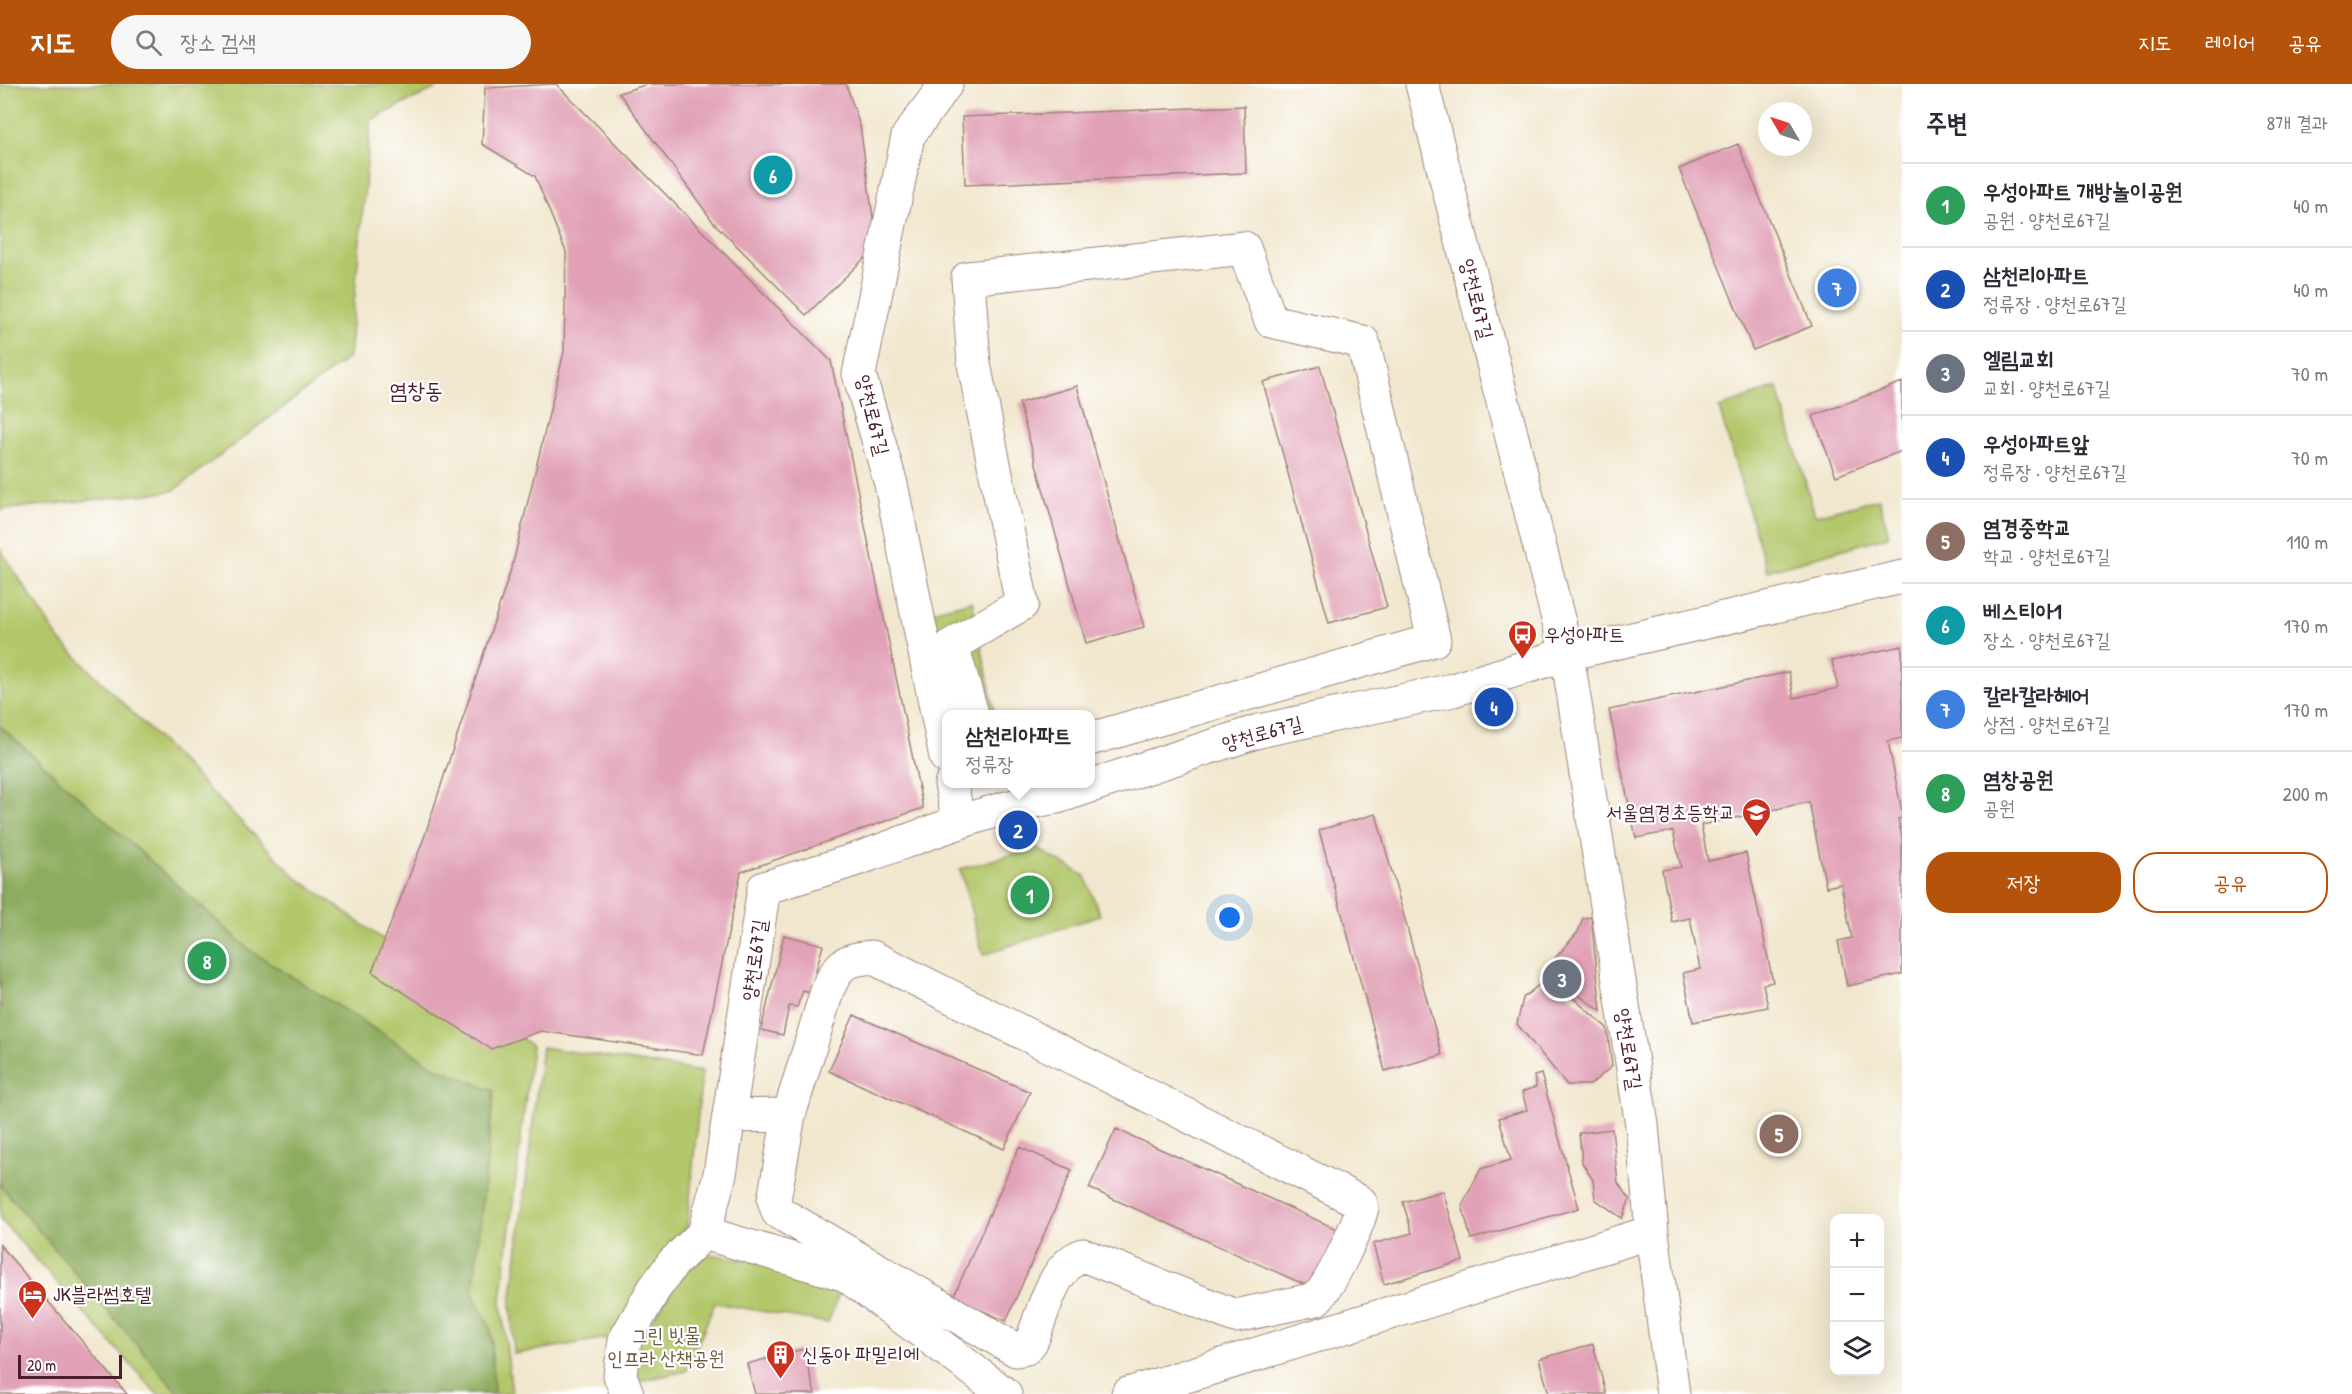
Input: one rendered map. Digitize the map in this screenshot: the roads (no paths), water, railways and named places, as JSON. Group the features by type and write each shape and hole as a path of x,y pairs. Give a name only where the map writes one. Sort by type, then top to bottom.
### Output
{"street":[{"name":"양천로67길","path":"942,737 891,484 860,374 908,136 946,84"},
{"name":"양천로67길","path":"1422,84 1567,654 1642,1125 1652,1232 1673,1394"},
{"path":"971,710 952,645 1022,604 974,364 968,278 1244,248 1271,321 1363,342 1434,640 1453,690"},
{"name":"양천로67길","path":"1095,778 1259,731 1453,690 1567,654 1902,576"},
{"path":"1095,738 1434,640"},
{"path":"952,788 959,821"},
{"name":"양천로67길","path":"704,1233 720,1174 764,888 867,855 959,821 1022,803 1054,790"},
{"path":"872,957 1360,1202 1362,1207 1331,1277 1316,1299 1235,1316 1083,1255 1072,1259 1064,1266 1032,1340 1026,1348 1016,1350 778,1212 774,1200 789,1115 828,988 837,969 853,959 872,957"},
{"path":"730,1116 789,1115"},
{"path":"1128,1394 1652,1232"},
{"path":"627,1394 620,1375 625,1340 654,1289 673,1263 704,1233 846,1275 1005,1394"}],"place":[{"name":"베스티아1","path":"773,175"},
{"name":"칼라칼라헤어","path":"1837,288"},
{"name":"우성아파트","path":"1523,660"},
{"name":"우성아파트앞","path":"1494,707"},
{"name":"삼천리아파트","path":"1018,830"},
{"name":"서울염경초등학교","path":"1756,838"},
{"name":"우성아파트 개방놀이공원","path":"1030,895"},
{"name":"염창공원","path":"207,961"},
{"name":"엘림교회","path":"1562,979"},
{"name":"염경중학교","path":"1779,1134"},
{"name":"JK블라썸호텔","path":"32,1320"},
{"name":"신동아 파밀리에","path":"781,1380"}],"district":[{"name":"염창동","path":"416,390"}],"park label":[{"name":"그린 빗물 인프라 산책공원","path":"666,1346"}]}
